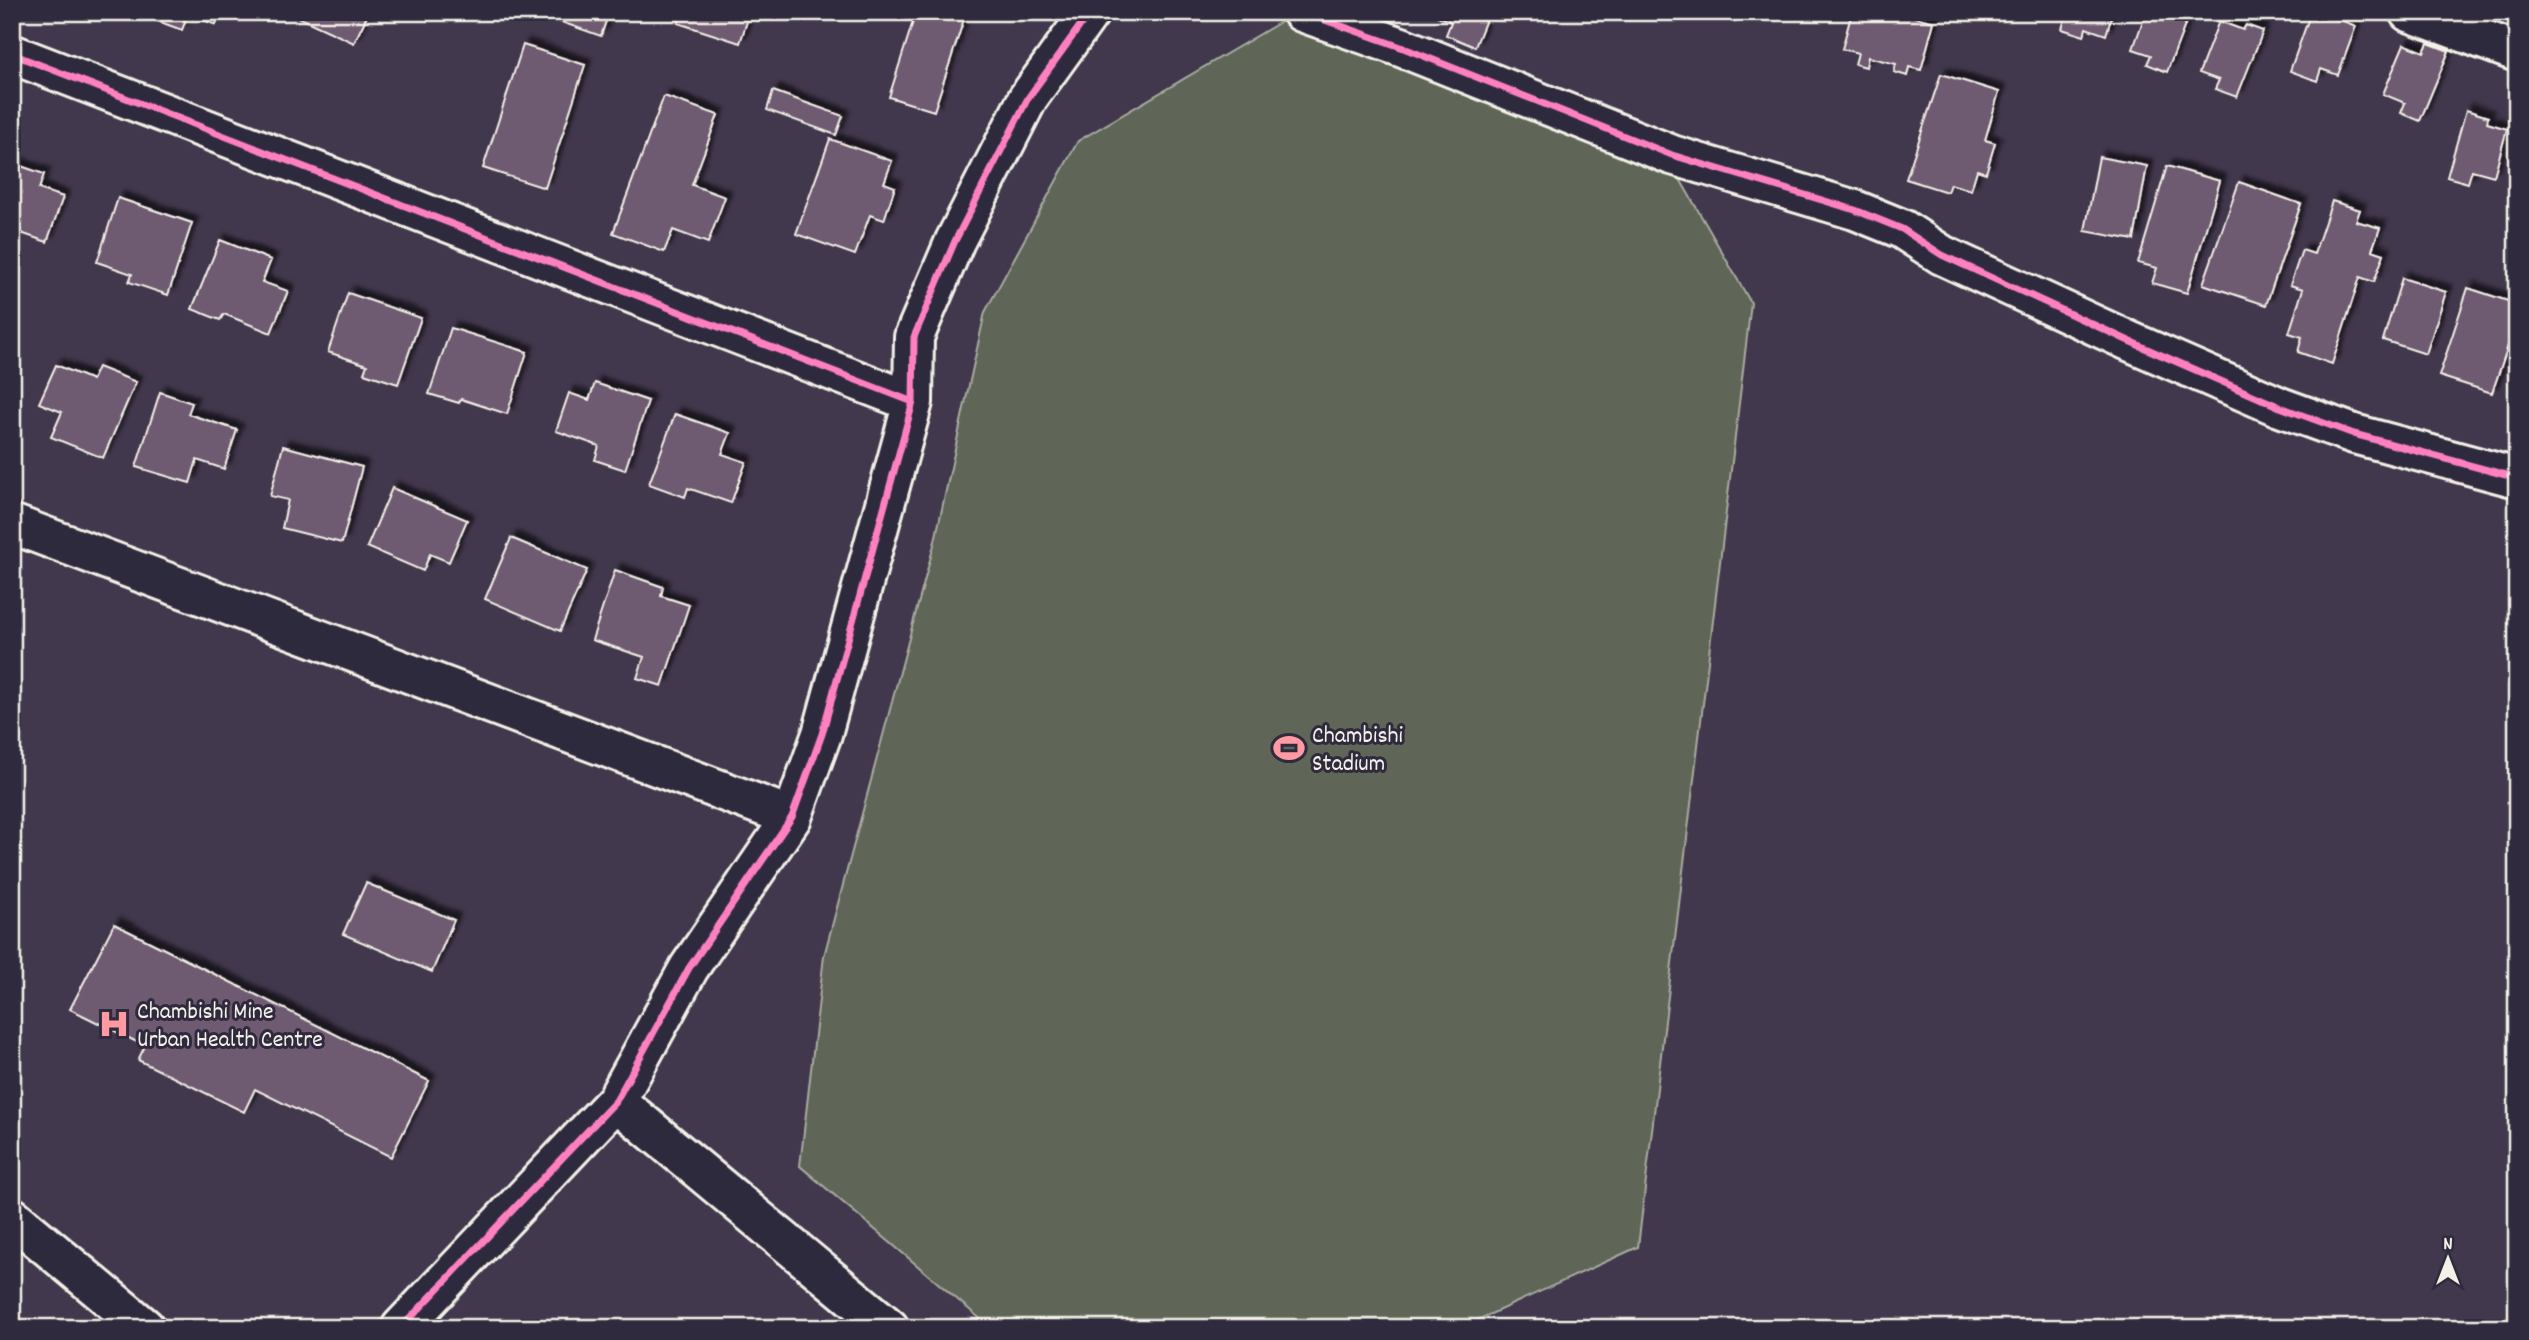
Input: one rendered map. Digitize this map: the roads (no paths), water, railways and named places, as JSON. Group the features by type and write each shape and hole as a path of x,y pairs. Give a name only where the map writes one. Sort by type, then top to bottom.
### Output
{"street":[{"path":"401,1328 616,1101 689,968 792,817 822,734 913,402 914,337 955,241 1028,97 1090,12"},
{"path":"1302,12 1401,47 1672,155 1855,210 1902,229 1942,254 2054,307 2280,407 2354,434 2517,478"},
{"path":"2409,12 2517,52"},
{"path":"12,54 913,402"},
{"path":"12,524 792,817"},
{"path":"616,1101 889,1328"},
{"path":"12,1217 145,1328"}],"place":[{"name":"Chambishi Stadium","path":"1289,748"},
{"name":"Chambishi Mine Urban Health Centre","path":"114,1024"}]}
